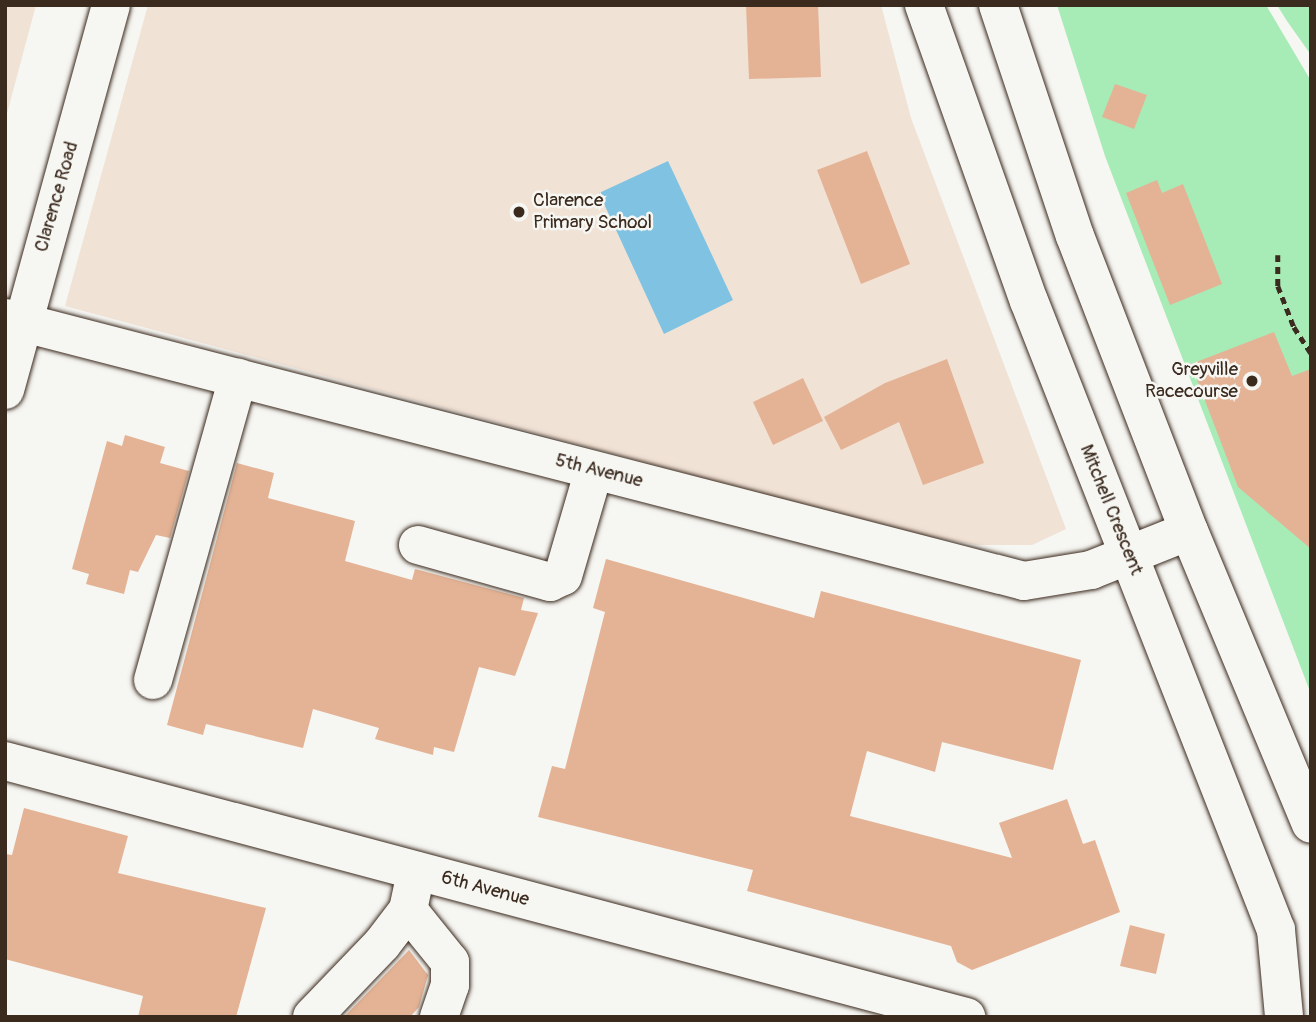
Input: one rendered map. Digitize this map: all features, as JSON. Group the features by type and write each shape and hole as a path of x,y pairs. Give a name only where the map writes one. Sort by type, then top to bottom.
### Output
{"street":[{"name":"Clarence Road","path":"5,390 14,320 111,5"},
{"name":"Mitchell Crescent","path":"924,5 1029,301 1276,930 1284,1017"},
{"path":"998,5 1070,223 1189,531 1311,824"},
{"name":"5th Avenue","path":"14,320 1024,581 1091,570 1130,557 1189,531"},
{"path":"153,680 238,378"},
{"path":"418,545 550,582 564,576 594,470"},
{"name":"6th Avenue","path":"5,761 416,871 870,1004 966,1017"},
{"path":"312,1017 382,944 408,910 416,871"},
{"path":"408,910 450,962 450,985 439,1017"}],"path":[{"path":"1278,255 1278,286 1294,327 1311,353"}],"shaded area":[{"path":"5,5 36,5 5,121"},
{"name":"Clarence Primary School","path":"148,5 881,5 911,118 1066,529 1032,545 977,545 907,533 65,306"}],"green space":[{"name":"Greyville Racecourse","path":"1057,5 1266,5 1311,81 1311,694 1105,156"},
{"path":"1277,5 1311,5 1311,55 1287,21"}],"water":[{"path":"668,161 733,300 664,334 599,193"}],"building":[{"path":"746,5 818,5 821,77 749,79"},
{"path":"1115,84 1147,95 1134,129 1102,117"},
{"path":"867,151 910,264 861,284 817,170"},
{"path":"1157,180 1162,193 1183,184 1222,284 1170,305 1126,193"},
{"path":"1274,332 1292,376 1311,369 1311,549 1238,487 1191,364"},
{"path":"947,359 984,463 923,485 899,422 841,450 824,417 885,383"},
{"path":"803,378 823,421 773,445 753,402"},
{"path":"125,435 165,447 160,463 189,471 170,538 156,535 138,572 130,570 124,594 86,584 89,574 72,569 107,441 122,446"},
{"path":"237,463 274,473 268,498 355,521 345,561 412,580 415,569 524,598 521,610 538,613 515,676 479,667 454,752 434,747 433,755 375,739 379,728 313,709 303,748 206,724 203,735 167,725"},
{"path":"606,559 814,618 821,591 1081,660 1053,770 942,742 935,772 867,751 850,816 1012,858 999,823 1067,799 1083,844 1095,840 1120,912 972,970 957,962 951,946 747,891 753,870 538,817 552,766 565,769 605,612 593,608"},
{"path":"24,808 128,836 118,873 266,908 236,1017 138,1017 143,996 5,959 5,854 12,855"},
{"path":"1130,925 1165,934 1156,974 1120,966"},
{"path":"409,950 428,975 419,1007 410,1017 344,1017"}],"place":[{"name":"Clarence Primary School","path":"519,212"},
{"name":"Greyville Racecourse","path":"1252,381"}]}
